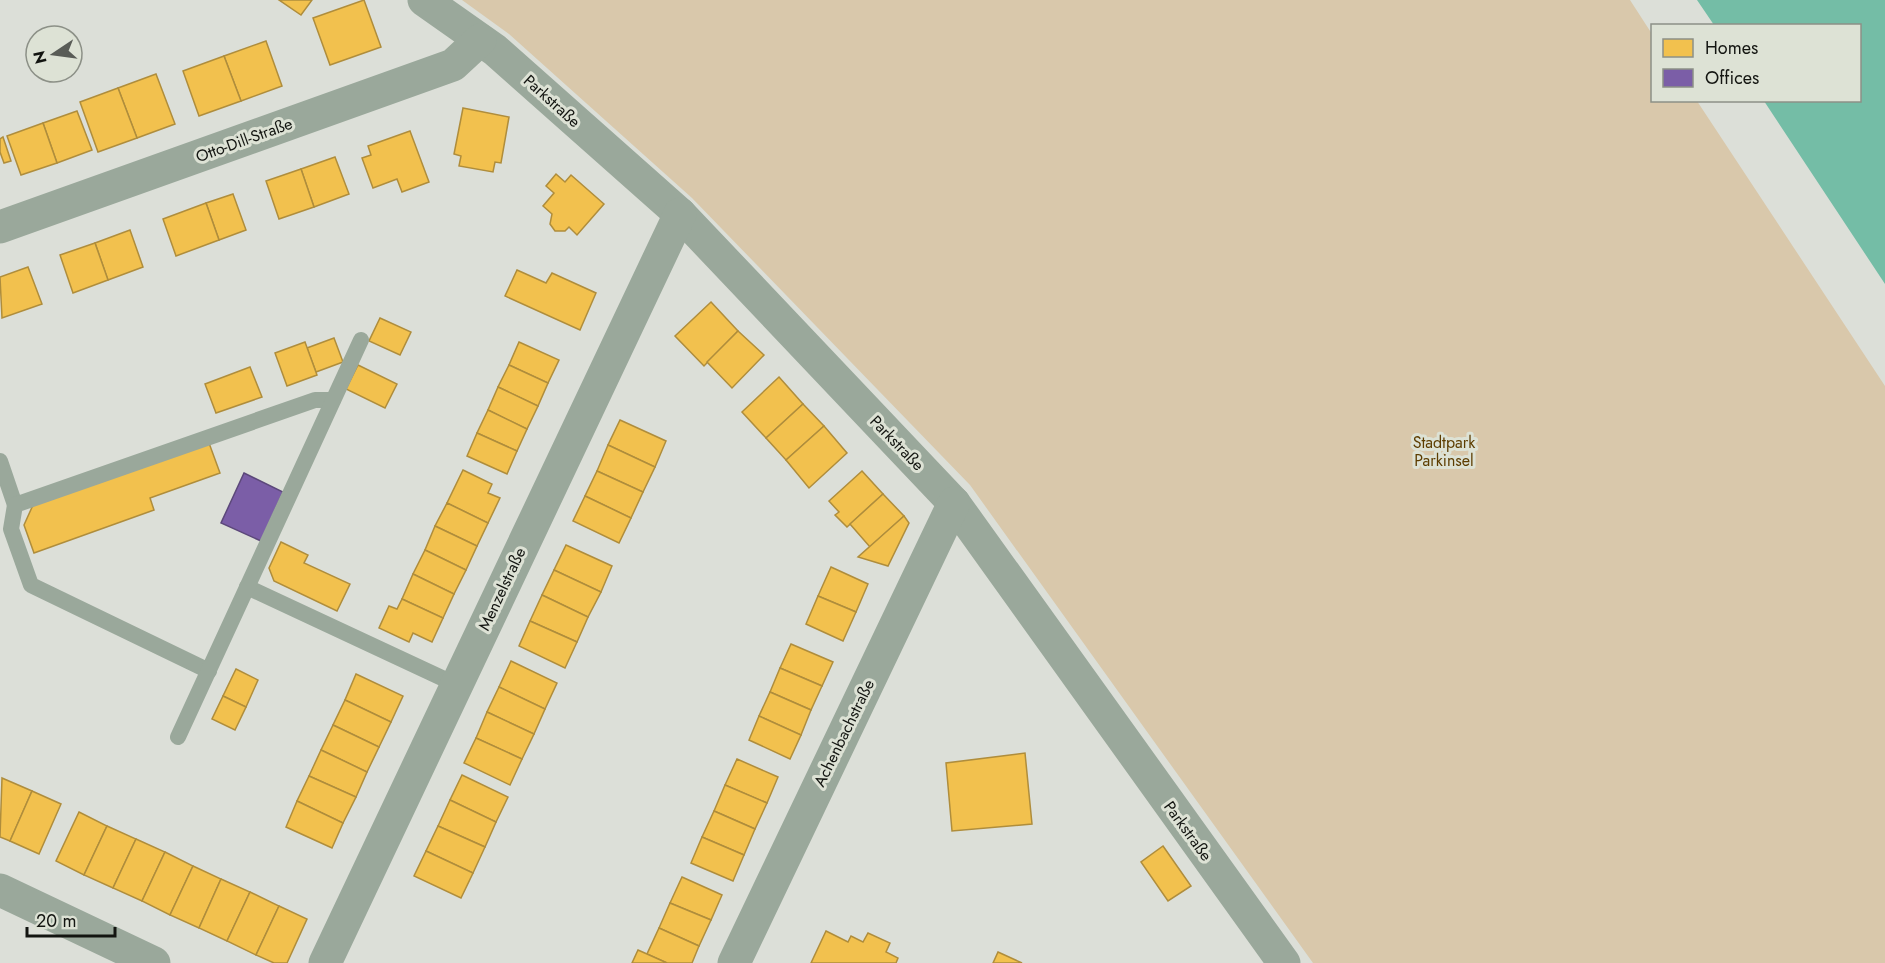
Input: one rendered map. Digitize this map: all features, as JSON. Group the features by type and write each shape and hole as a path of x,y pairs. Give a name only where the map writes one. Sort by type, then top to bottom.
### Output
{"street":[{"name":"Parkstraße","path":"424,0 480,40 680,214 954,503 1284,963"},
{"name":"Otto-Dill-Straße","path":"0,227 453,65 480,40"},
{"name":"Menzelstraße","path":"325,963 680,214"},
{"name":"Achenbachstraße","path":"734,963 954,503"},
{"path":"0,890 154,963"}],"lane":[{"path":"178,737 361,340"},
{"path":"15,504 315,400 333,400"},
{"path":"0,461 15,504 5,530 30,585 209,671"},
{"path":"247,587 457,685"}],"green space":[{"name":"Stadtpark Parkinsel","path":"462,0 1630,0 1651,32 1651,102 1698,102 1885,386 1885,963 1313,963 970,485 692,198 509,34"}],"shaded area":[{"path":"1697,0 1885,0 1885,284 1765,102 1861,102 1861,24 1713,24"}],"building: Homes":[{"path":"279,0 312,0 301,15"},
{"path":"364,0 381,47 330,65 313,18"},
{"path":"266,41 282,86 241,101 224,56"},
{"path":"224,56 241,101 199,116 183,71"},
{"path":"156,74 175,124 137,138 118,88"},
{"path":"118,88 137,138 98,152 80,102"},
{"path":"463,108 509,117 501,163 495,162 493,172 459,166 461,156 454,154"},
{"path":"77,111 92,150 57,163 43,123"},
{"path":"43,123 57,163 21,175 7,136"},
{"path":"410,131 429,182 402,192 397,179 373,188 362,158 371,155 368,146"},
{"path":"3,137 11,161 4,163 0,152 0,139"},
{"path":"335,157 349,194 314,207 301,169"},
{"path":"301,169 314,207 279,219 266,181"},
{"path":"556,174 565,182 571,175 604,204 577,235 569,227 565,231 555,231 550,224 552,214 543,206 554,193 546,186"},
{"path":"233,194 246,230 219,240 206,203"},
{"path":"206,203 219,240 176,256 163,219"},
{"path":"130,230 143,267 108,280 95,243"},
{"path":"95,243 108,280 73,293 60,255"},
{"path":"28,267 42,304 2,318 0,277"},
{"path":"517,270 546,283 552,273 596,293 580,330 505,296"},
{"path":"711,302 738,331 704,366 675,336"},
{"path":"380,318 411,332 400,355 369,341"},
{"path":"738,331 764,355 732,388 707,362"},
{"path":"334,338 343,362 316,372 307,348"},
{"path":"305,342 317,375 287,386 275,353"},
{"path":"519,342 559,360 548,383 509,365"},
{"path":"358,365 397,384 385,408 346,389"},
{"path":"509,365 548,383 538,406 498,387"},
{"path":"250,367 262,397 216,413 205,384"},
{"path":"779,377 803,404 766,438 742,412"},
{"path":"498,387 538,406 527,429 488,410"},
{"path":"803,404 824,426 786,460 766,438"},
{"path":"488,410 527,429 517,451 477,433"},
{"path":"620,420 666,441 655,467 608,445"},
{"path":"824,426 847,453 809,488 786,460"},
{"path":"477,433 517,451 507,474 467,456"},
{"path":"209,443 220,473 150,498 154,510 34,553 24,525 33,505"},
{"path":"608,445 655,467 643,492 597,471"},
{"path":"463,470 492,484 488,493 500,498 488,523 447,503"},
{"path":"597,471 643,492 631,518 585,496"},
{"path":"862,471 883,494 847,527 835,515 839,512 829,501"},
{"path":"883,494 904,516 870,547 850,524"},
{"path":"585,496 631,518 619,543 573,521"},
{"path":"447,503 488,523 477,546 435,526"},
{"path":"904,516 909,523 888,566 858,557"},
{"path":"435,526 477,546 466,570 425,550"},
{"path":"281,542 308,555 304,563 350,584 337,611 274,581 269,568"},
{"path":"566,545 612,566 601,592 554,570"},
{"path":"425,550 466,570 454,594 413,574"},
{"path":"831,567 868,584 856,612 818,596"},
{"path":"554,570 601,592 588,617 542,595"},
{"path":"413,574 454,594 443,618 402,599"},
{"path":"542,595 588,617 577,642 530,621"},
{"path":"818,596 856,612 843,641 806,624"},
{"path":"402,599 443,618 432,642 413,633 409,642 379,628 389,606 397,609"},
{"path":"530,621 577,642 565,668 519,646"},
{"path":"791,644 833,662 822,686 780,668"},
{"path":"511,661 557,683 545,709 499,687"},
{"path":"780,668 822,686 811,710 770,692"},
{"path":"236,669 258,680 246,707 223,696"},
{"path":"356,674 403,696 391,722 345,700"},
{"path":"499,687 545,709 534,734 487,712"},
{"path":"770,692 811,710 801,735 759,716"},
{"path":"223,696 246,707 235,730 212,719"},
{"path":"345,700 391,722 379,747 333,725"},
{"path":"487,712 534,734 522,759 476,738"},
{"path":"759,716 801,735 790,759 749,740"},
{"path":"333,725 379,747 367,772 321,750"},
{"path":"476,738 522,759 510,785 464,763"},
{"path":"321,750 367,772 356,797 309,776"},
{"path":"1025,753 1032,824 952,831 946,763"},
{"path":"737,759 778,777 767,803 725,785"},
{"path":"462,775 508,797 496,822 450,800"},
{"path":"309,776 356,797 343,823 297,801"},
{"path":"2,778 32,791 10,841 0,837"},
{"path":"725,785 767,803 755,829 714,811"},
{"path":"32,791 61,804 39,854 10,841"},
{"path":"450,800 496,822 485,847 438,826"},
{"path":"297,801 343,823 332,848 286,827"},
{"path":"714,811 755,829 744,855 702,837"},
{"path":"79,812 107,826 84,875 56,861"},
{"path":"107,826 136,839 113,888 84,875"},
{"path":"438,826 485,847 473,873 426,851"},
{"path":"702,837 744,855 733,881 691,863"},
{"path":"136,839 165,852 142,901 113,888"},
{"path":"1163,846 1191,886 1168,901 1141,862"},
{"path":"426,851 473,873 461,898 414,876"},
{"path":"165,852 193,866 170,915 142,901"},
{"path":"193,866 221,879 199,928 170,915"},
{"path":"682,877 722,895 711,920 670,903"},
{"path":"221,879 250,892 227,941 199,928"},
{"path":"250,892 279,906 256,955 227,941"},
{"path":"670,903 711,920 699,946 659,928"},
{"path":"279,906 307,919 287,963 274,963 256,955"},
{"path":"659,928 699,946 692,963 667,963 647,954"},
{"path":"826,931 848,942 851,936 863,942 868,933 890,943 886,952 898,958 896,963 811,963"},
{"path":"638,950 647,954 667,963 632,963"},
{"path":"998,952 1022,963 993,963"}],"building: Offices":[{"path":"244,473 283,492 261,541 221,523"}]}
